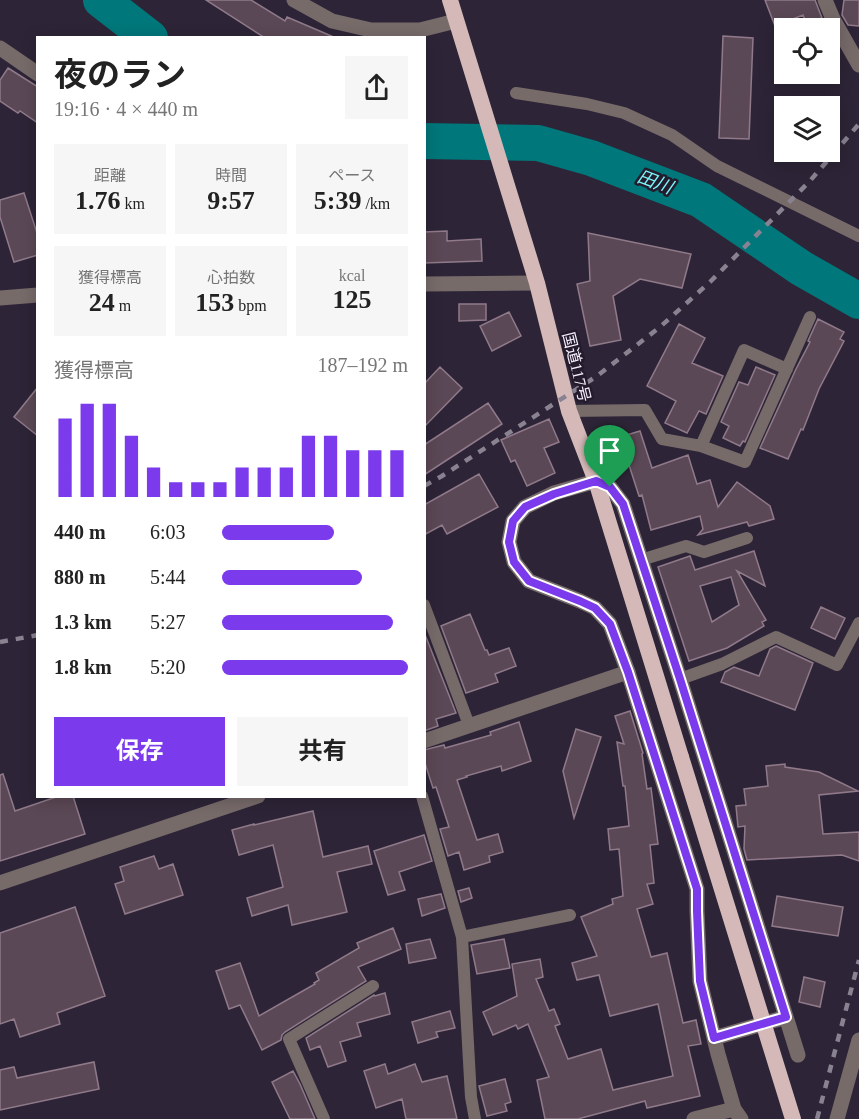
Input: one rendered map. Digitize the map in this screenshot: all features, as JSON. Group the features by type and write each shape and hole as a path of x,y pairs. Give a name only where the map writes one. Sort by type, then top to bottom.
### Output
{"highway":[{"name":"国道117号","path":"450,0 537,283 569,411 596,481 793,1119"}],"street":[{"path":"294,0 332,21 371,30 420,30 456,21"},
{"path":"825,0 859,65"},
{"path":"0,48 36,73"},
{"path":"426,284 537,283"},
{"path":"0,298 36,295"},
{"path":"694,1119 738,1114 714,1038 700,981 697,889 628,672 610,624 595,608 529,581 514,562 509,542 513,521 525,507 554,494 596,481 610,487 623,504 798,1055"},
{"path":"426,740 628,672"},
{"path":"0,883 252,798"},
{"path":"714,1038 786,1017"},
{"path":"837,1119 859,1040"}],"lane":[{"path":"516,93 587,104 624,113 672,135 717,166 859,236"},
{"path":"569,411 645,410 662,438 701,446 745,462 810,316"},
{"path":"701,446 744,350 787,369"},
{"path":"641,560 686,546 704,552 747,538"},
{"path":"426,610 469,725"},
{"path":"680,679 722,664 776,637 837,665 859,623"},
{"path":"423,798 462,937 471,1097 475,1119"},
{"path":"462,937 570,915"},
{"path":"324,1119 289,1039 373,986"}],"building":[{"path":"206,0 251,0 285,21 287,17 331,36 262,36"},
{"path":"765,0 815,0 822,18 804,18 803,15 795,18 774,18 774,23"},
{"path":"844,0 859,0 859,26 848,25 842,15"},
{"path":"723,36 753,38 749,139 719,138"},
{"path":"8,68 36,86 36,122 0,101 0,80"},
{"path":"24,193 36,230 36,256 14,262 0,217 0,200"},
{"path":"447,231 447,241 481,239 482,261 426,263 426,232"},
{"path":"588,233 691,254 682,288 640,279 613,296 621,340 590,346 577,284 590,281"},
{"path":"459,304 486,304 486,320 459,321"},
{"path":"509,312 521,336 492,351 480,326"},
{"path":"818,319 844,332 840,339 844,341 819,389 803,430 801,429 788,459 760,448 810,342 808,341"},
{"path":"679,324 705,338 692,363 723,376 706,414 699,411 687,433 665,423 676,401 647,386"},
{"path":"440,367 462,388 426,425 426,382"},
{"path":"756,367 775,375 745,442 743,441 740,446 723,438 729,426 721,422 739,382 748,385"},
{"path":"36,390 36,434 14,417"},
{"path":"488,403 502,424 426,474 426,444"},
{"path":"549,419 559,442 544,448 555,473 527,486 515,460 511,462 501,440"},
{"path":"640,431 652,468 688,455 697,484 710,480 718,507 737,482 770,506 774,519 749,526 747,522 698,535 703,529 700,516 651,530 642,495 639,496 620,437"},
{"path":"479,474 498,507 447,534 442,525 426,534 426,504"},
{"path":"754,551 765,586 737,571 766,620 762,622 764,626 727,648 689,661 658,567 690,556 695,570","holes":["731,577 739,605 712,622 700,586"]},
{"path":"821,607 845,618 835,639 811,628"},
{"path":"470,614 489,655 509,648 516,666 495,674 498,682 466,693 441,626"},
{"path":"426,637 456,713 436,719 438,726 426,730"},
{"path":"776,646 813,663 795,710 721,682 725,672 734,667 759,676 770,649"},
{"path":"630,711 643,753 647,789 651,788 658,844 650,845 654,883 647,884 653,904 637,909 651,957 667,953 683,1023 696,1020 701,1044 688,1046 700,1096 647,1108 645,1101 578,1119 545,1119 537,1080 549,1077 528,1024 518,1029 516,1025 493,1035 483,1012 517,996 512,964 540,959 543,977 536,979 549,1011 554,1009 560,1024 555,1026 568,1059 601,1049 613,1090 673,1076 658,1004 610,1016 599,975 577,980 572,963 597,956 581,917 613,904 612,899 623,896 619,849 610,850 608,829 629,826 617,742 624,744 615,716"},
{"path":"519,722 531,761 502,771 501,766 457,780 477,840 498,834 503,852 489,856 490,862 464,870 459,852 448,856 440,829 449,827 436,787 433,788 426,766 426,750 444,745 445,748 491,735 490,732"},
{"path":"576,729 601,737 574,818 563,771"},
{"path":"785,764 785,767 819,772 858,791 819,795 823,834 859,832 859,861 842,855 747,860 744,849 745,826 738,827 736,806 746,805 744,789 768,786 766,766"},
{"path":"3,774 15,811 53,798 74,798 85,834 0,861 0,775"},
{"path":"313,811 323,857 368,846 372,864 337,872 347,912 292,925 288,905 252,916 247,898 283,887 273,845 239,855 232,830"},
{"path":"424,835 432,861 399,872 405,890 388,895 374,851"},
{"path":"154,856 159,869 173,864 183,895 125,914 115,884 124,881 120,867"},
{"path":"469,888 472,898 461,902 458,891"},
{"path":"441,894 445,908 422,916 418,899"},
{"path":"777,896 843,907 838,936 772,926"},
{"path":"75,907 105,996 57,1013 60,1024 20,1037 14,1019 0,1024 0,933"},
{"path":"393,928 401,949 358,967 366,981 285,1032 281,1040 262,1050 240,1005 229,1009 216,971 240,963 259,1016 315,984 319,980 316,973 359,948 357,943"},
{"path":"430,939 436,958 409,963 406,944"},
{"path":"504,939 510,968 477,974 471,945"},
{"path":"804,977 825,982 820,1007 799,1002"},
{"path":"385,993 390,1014 357,1023 361,1036 340,1042 346,1061 328,1067 320,1046 310,1050 306,1038 374,995"},
{"path":"450,1011 455,1028 436,1032 438,1037 418,1043 412,1022"},
{"path":"94,1062 99,1089 0,1110 0,1070 14,1067 17,1078"},
{"path":"385,1064 388,1074 415,1064 422,1082 447,1076 457,1119 406,1119 402,1099 376,1108 364,1071"},
{"path":"293,1071 315,1119 290,1119 272,1082"},
{"path":"505,1079 511,1102 505,1104 507,1111 487,1116 479,1086"}],"waterway":[{"name":"田川","path":"101,0 147,36"},
{"name":"田川","path":"426,141 538,143 591,158 701,200 801,268 859,301"}],"railway":[{"path":"426,485 597,376 660,327 710,282 809,182 859,124"},
{"path":"0,642 36,635"},
{"path":"817,1119 859,960"}],"route":[{"path":"596,481 610,487 623,504 786,1017 714,1038 700,981 697,889 628,672 610,624 595,608 529,581 514,562 509,542 513,521 525,507 554,494 596,481"}]}
